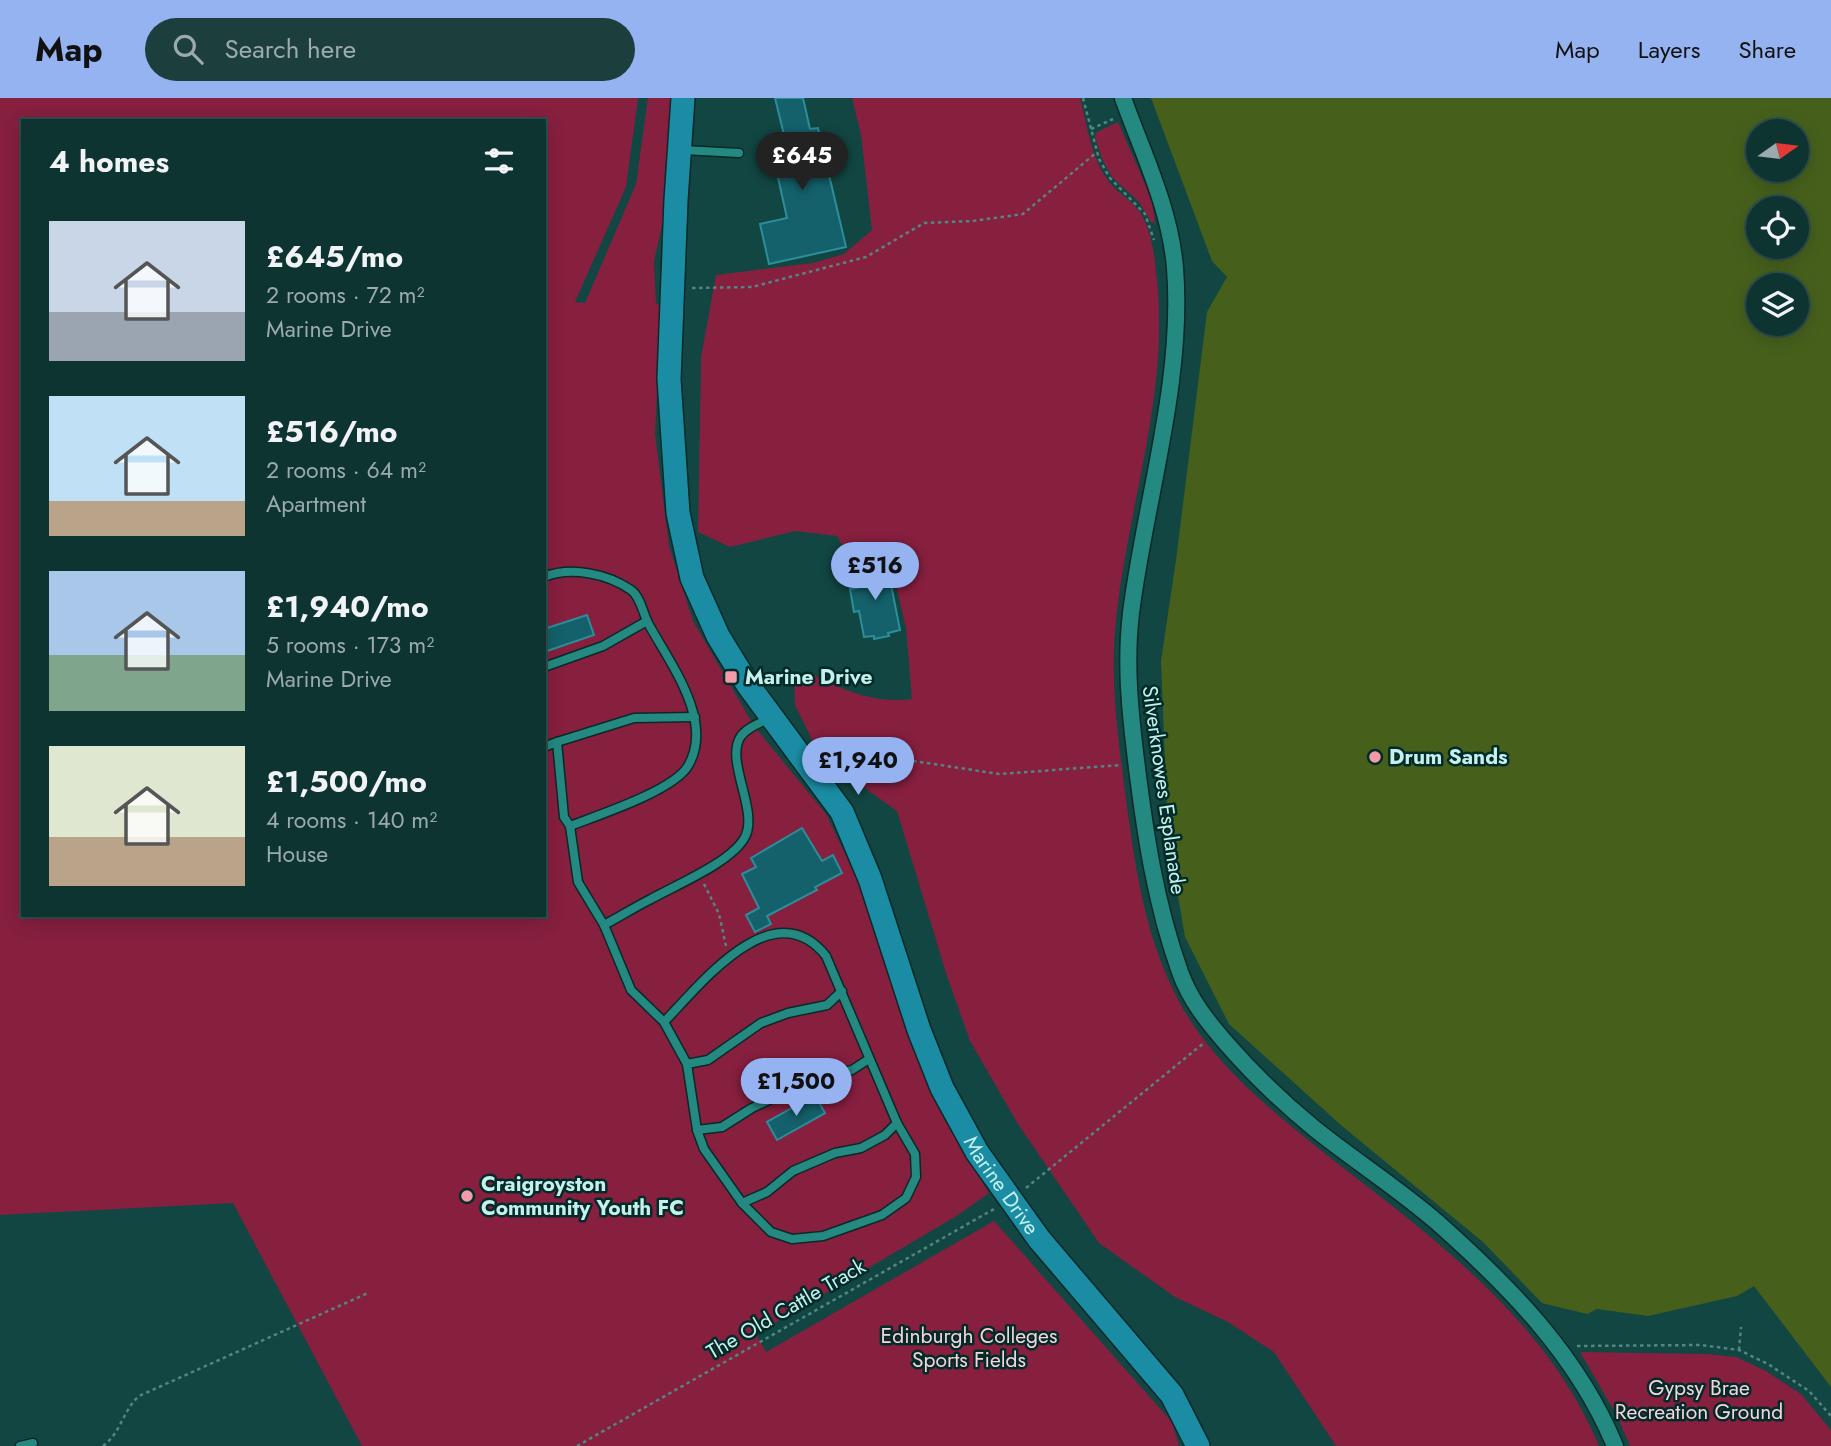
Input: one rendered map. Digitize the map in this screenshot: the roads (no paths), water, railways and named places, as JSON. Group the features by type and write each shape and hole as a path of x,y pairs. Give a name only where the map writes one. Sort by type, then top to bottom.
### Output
{"street":[{"name":"Marine Drive","path":"683,98 669,379 678,513 692,578 718,636 771,717 842,812 870,879 919,1030 942,1088 977,1152 1040,1239 1172,1395 1198,1446"},
{"name":"Silverknowes Esplanade","path":"1126,105 1168,219 1175,268 1176,319 1163,429 1131,614 1128,649 1129,701 1143,821 1159,911 1182,978 1201,1014 1247,1068 1314,1127 1437,1222 1531,1313 1559,1347 1605,1422 1615,1446"}],"lane":[{"path":"680,150 739,153"},
{"path":"546,576 555,573 580,572 611,580 634,592 647,621 675,668 695,717 696,743 688,767 666,785 570,827"},
{"path":"546,666 603,646 647,621"},
{"path":"546,746 634,718 695,717"},
{"path":"604,925 699,874 738,848 747,835 748,820 737,754 740,737 771,717"},
{"path":"557,742 564,817 570,827 578,882 604,925 631,990 664,1022 687,1064 697,1130 704,1149 742,1203 771,1232 792,1238 823,1236 882,1215 906,1198 916,1177 915,1154 897,1123 827,956 816,943 803,936 788,933 767,935 727,957 664,1022"},
{"path":"687,1064 708,1060 761,1023 789,1013 827,1005 842,991"},
{"path":"697,1130 722,1127 752,1108 812,1080 852,1070 869,1059"},
{"path":"742,1203 767,1192 793,1171 835,1153 861,1148 885,1135 897,1123"},
{"path":"20,1446 33,1443"}],"place":[{"name":"Marine Drive","path":"731,677"},
{"name":"Drum Sands","path":"1375,757"},
{"name":"Craigroyston Community Youth FC","path":"467,1196"}],"park label":[{"name":"Edinburgh Colleges Sports Fields","path":"969,1348"},
{"name":"Gypsy Brae Recreation Ground","path":"1699,1400"}]}
